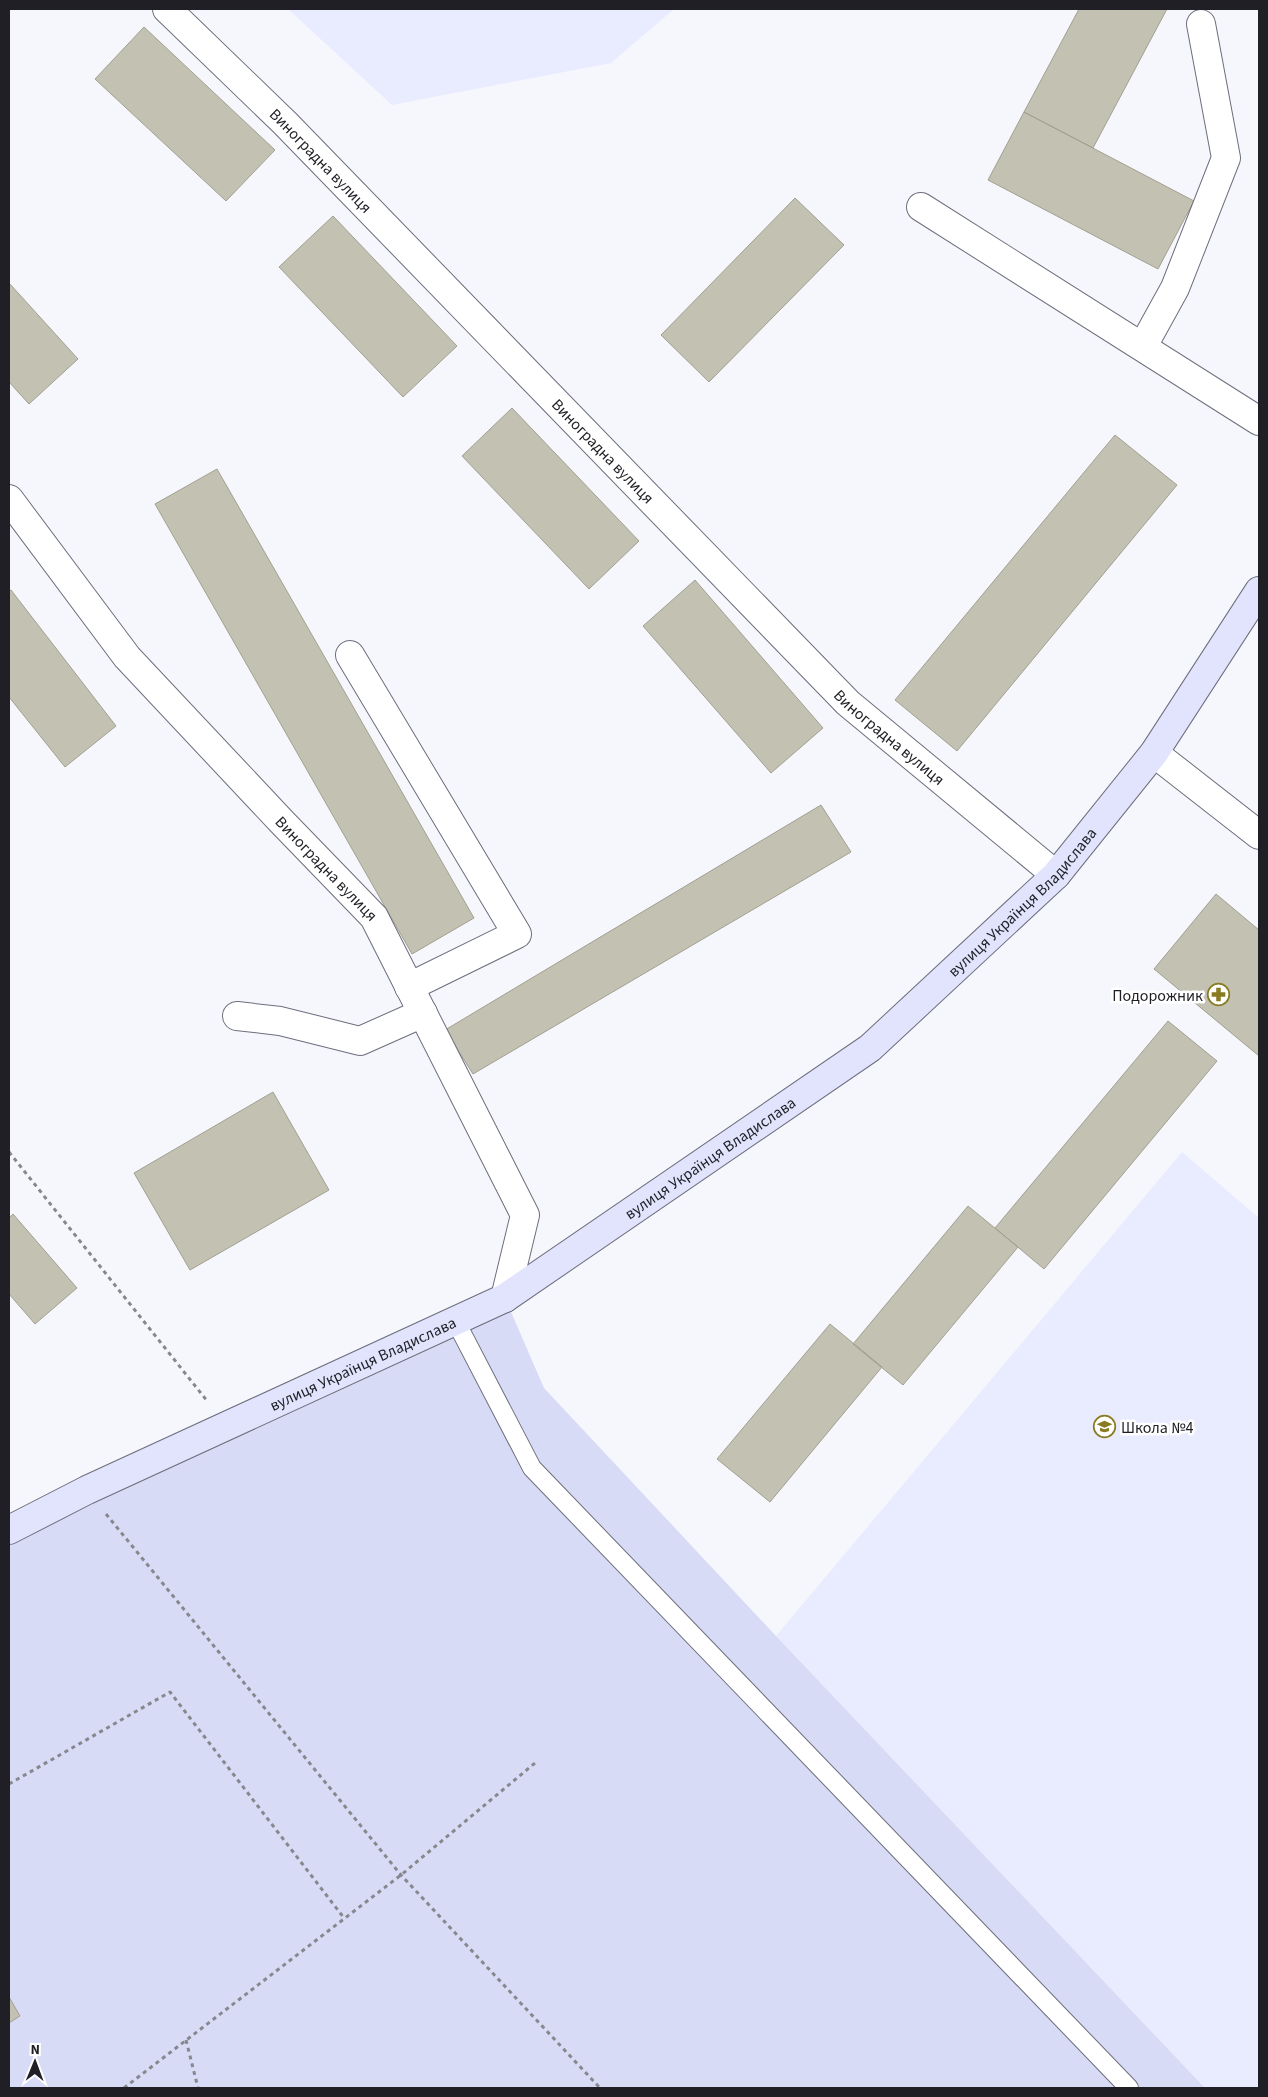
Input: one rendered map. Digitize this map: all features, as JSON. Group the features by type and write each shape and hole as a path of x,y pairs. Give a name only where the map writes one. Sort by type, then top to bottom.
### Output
{"main road":[{"name":"вулиця Українця Владислава","path":"9,1530 87,1490 505,1298 870,1048 1056,875 1154,753 1259,591"}],"street":[{"name":"Виноградна вулиця","path":"167,9 292,130 848,703 1056,875"},
{"path":"1143,346 1175,288 1226,158 1202,24"},
{"path":"921,207 1259,421"},
{"name":"Виноградна вулиця","path":"9,499 127,657 374,918 525,1215 505,1298"},
{"path":"350,655 517,934 409,987"},
{"path":"1154,753 1259,835"},
{"path":"236,1016 280,1021 360,1041 423,1014"}],"lane":[{"path":"454,1320 532,1468 1129,2088"}],"path":[{"path":"9,1152 226,1426"},
{"path":"87,1490 401,1875 600,2088"},
{"path":"9,1784 170,1692 344,1918"},
{"path":"124,2088 401,1875 536,1763"},
{"path":"186,2040 198,2088"}],"shaded area":[{"path":"288,9 674,9 611,63 392,105"},
{"name":"Школа №4","path":"1182,1152 1259,1218 1259,2088 1205,2088 776,1636"},
{"path":"505,1298 544,1388 776,1636 1205,2088 9,2088 9,1531"}],"building":[{"path":"1079,9 1167,9 1093,148 1024,112"},
{"path":"144,27 275,150 226,201 95,79"},
{"path":"1024,112 1194,201 1158,269 988,180"},
{"path":"795,198 844,245 709,382 661,335"},
{"path":"333,216 457,346 403,397 279,267"},
{"path":"9,283 78,359 29,404 9,382"},
{"path":"512,408 639,541 589,589 462,456"},
{"path":"1115,435 1177,485 957,751 895,700"},
{"path":"217,469 474,918 412,954 155,504"},
{"path":"695,580 823,728 771,773 643,626"},
{"path":"11,590 116,726 65,767 9,697 9,591"},
{"path":"821,805 851,852 473,1074 445,1030"},
{"path":"1216,894 1259,930 1259,1056 1154,969"},
{"path":"1168,1021 1217,1061 1044,1269 995,1228"},
{"path":"273,1092 329,1190 190,1270 134,1173"},
{"path":"968,1206 1018,1247 903,1385 853,1344"},
{"path":"13,1214 77,1288 35,1324 9,1294 9,1218"},
{"path":"830,1324 882,1367 770,1502 717,1459"},
{"path":"9,1997 20,2016 9,2023"}],"place":[{"name":"Подорожник","path":"1219,995"},
{"name":"Школа №4","path":"1105,1427"}]}
